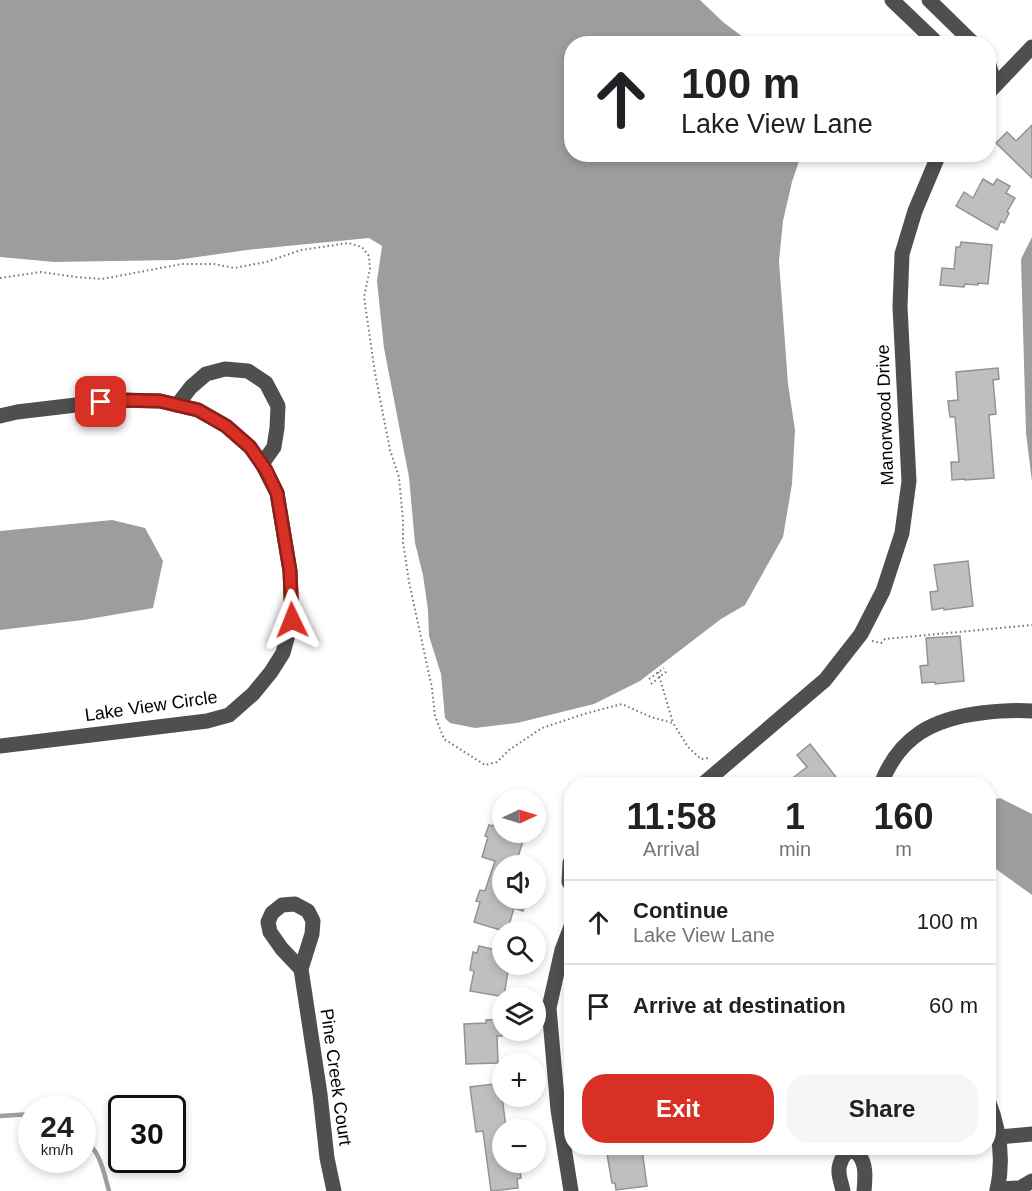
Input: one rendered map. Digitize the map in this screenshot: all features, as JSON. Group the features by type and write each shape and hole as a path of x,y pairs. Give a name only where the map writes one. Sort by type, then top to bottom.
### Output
{"street":[{"path":"892,0 930,36"},
{"path":"928,0 966,36"},
{"path":"996,81 1032,47"},
{"name":"Manorwood Drive","path":"712,777 825,680 861,634 884,591 902,532 909,482 900,306 902,254 915,211 936,162"},
{"path":"177,405 191,387 206,374 225,369 248,371 266,383 278,406 277,428 274,447 262,464"},
{"name":"Lake View Circle","path":"0,416 118,400 160,401 198,410 226,426 250,447 277,493 290,571 292,620 283,653 271,672 253,694 229,715 207,721 0,746"},
{"path":"884,777 894,758 904,746 929,726 948,719 974,714 1010,710 1032,711"},
{"path":"564,945 549,1008 558,1110 564,1147"},
{"name":"Pine Creek Court","path":"301,969 327,1158 334,1191"},
{"path":"996,1120 1001,1159 997,1190 1020,1188 1032,1181"},
{"path":"999,1137 1032,1134"},
{"path":"565,1155 571,1191"},
{"path":"843,1191 838,1174 839,1163 845,1155"},
{"path":"858,1155 865,1173 864,1191"}],"path":[{"path":"0,278 41,272 76,278 102,279 182,264 214,264 234,268 266,262 301,250 348,243 362,247 369,256 370,269 364,297 375,373 390,450 399,477 403,521 402,542 432,688 435,716 444,739 485,765 496,762 509,750 542,728 622,704 651,717 673,723"},
{"path":"861,634 876,643 881,643 885,639 1032,626"},
{"path":"649,679 657,672 666,669 651,684"},
{"path":"657,672 673,723 688,747 701,759 710,758 720,771"}],"shaded area":[{"path":"0,0 700,0 742,36 564,36 564,162 799,162 783,221 779,261 788,384 795,430 792,484 783,537 745,605 721,619 640,681 594,704 517,723 475,728 450,723 445,718 441,674 429,636 423,575 415,543 409,477 384,348 377,281 382,246 369,238 247,250 176,260 54,262 0,257"},
{"path":"1032,237 1032,482 1026,433 1021,259"},
{"path":"112,520 145,528 163,561 153,608 83,620 0,630 0,531"},
{"path":"1000,798 1032,814 1032,895 996,869 996,799"}],"building":[{"path":"1032,125 1032,178 996,143 1007,132 1016,141"},
{"path":"983,179 993,185 997,179 1010,186 1006,193 1015,198 1004,223 1001,221 997,230 956,206 964,192 973,198"},
{"path":"961,242 992,245 988,284 965,284 964,287 940,285 942,268 954,269 956,247 960,247"},
{"path":"998,368 999,379 993,380 996,414 989,415 994,478 952,480 951,462 959,462 955,417 950,417 948,401 958,400 956,372"},
{"path":"968,561 973,606 932,610 930,592 938,591 934,565"},
{"path":"960,636 964,681 922,683 920,666 928,665 926,638"},
{"path":"810,744 836,777 794,777 807,767 797,755"},
{"path":"489,825 492,826 492,843 522,843 519,855 492,855 492,860 482,857"},
{"path":"492,870 492,909 514,909 510,921 492,921 492,927 474,922 480,902 476,901 480,890 485,891"},
{"path":"479,946 492,949 492,975 507,975 506,987 492,987 492,995 470,991 474,971 470,970 473,952 477,953"},
{"path":"486,1020 492,1020 492,1041 497,1041 498,1053 492,1053 492,1063 466,1064 464,1024 486,1023"},
{"path":"492,1084 492,1107 503,1107 505,1119 492,1119 492,1173 520,1173 521,1178 517,1179 518,1188 491,1191 483,1131 476,1132 470,1087"},
{"path":"607,1155 643,1155 647,1186 616,1190 615,1183 612,1183"}],"waterway":[{"path":"0,1116 18,1115"},
{"path":"96,1154 109,1191"}],"route":[{"path":"101,402 160,401 198,410 226,426 250,447 266,470 277,493 290,571 292,620"}]}
